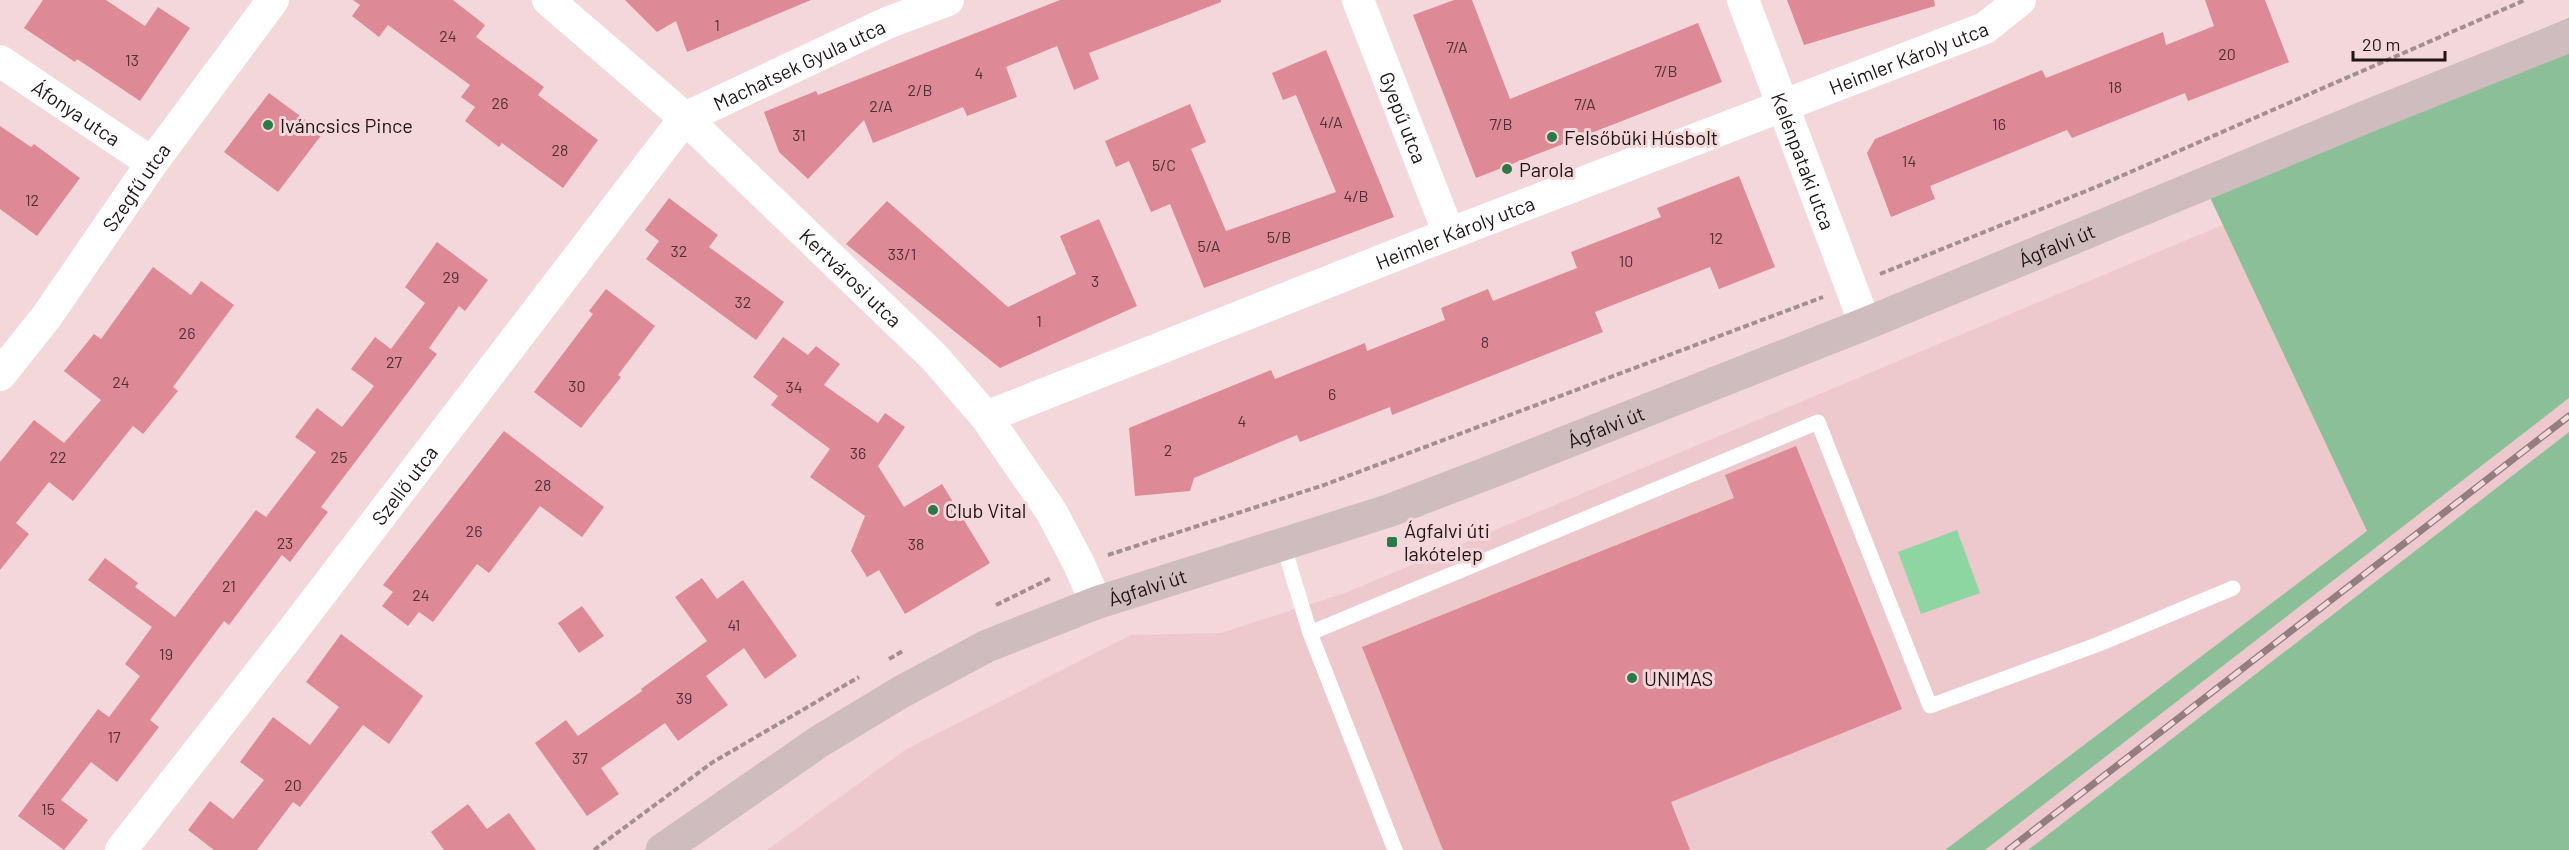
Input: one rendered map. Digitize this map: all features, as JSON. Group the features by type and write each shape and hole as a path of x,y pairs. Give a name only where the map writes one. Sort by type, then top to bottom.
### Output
{"street":[{"name":"Szegfű utca","path":"0,375 47,316 152,163 273,0"},
{"name":"Kertvárosi utca","path":"548,0 685,118 934,357 986,417 1051,511 1079,564 1096,603"},
{"name":"Machatsek Gyula utca","path":"685,118 882,11 948,0"},
{"name":"Gyepű utca","path":"1358,0 1449,234"},
{"name":"Kelénpataki utca","path":"1743,0 1865,324"},
{"name":"Heimler Károly utca","path":"986,417 1449,234 1985,28 2020,0"},
{"name":"Ágfalvi út","path":"662,850 820,741 901,692 987,646 1096,603 1388,511 1451,487 1865,324 2368,116 2569,36"},
{"name":"Áfonya utca","path":"0,61 152,163"},
{"name":"Szellő utca","path":"121,850 287,639 685,118"}],"lane":[{"path":"1311,633 1818,422 1930,706 2099,644 2233,588"},
{"path":"1283,544 1311,633 1395,850"}],"path":[{"path":"1079,564 1324,485 1852,286 2096,187 2525,0"}],"shaded area":[{"path":"2569,18 2569,398 1985,850 1945,850 2367,531 2198,172"},
{"path":"2225,224 2367,531 1945,850 767,850 905,750 1131,635 1221,633 1345,593"},
{"path":"2569,398 2569,432 2028,850 1985,850"},
{"path":"2569,432 2569,850 2028,850"},
{"path":"1957,530 1980,593 1921,614 1898,552"}],"building":[{"path":"43,0 106,0 145,26 158,7 190,28 140,101 77,59 75,62 24,28"},
{"path":"353,0 453,0 485,25 476,37 544,87 538,95 598,140 563,188 502,143 499,147 465,121 475,107 461,97 470,85 388,25 379,37 352,16 360,5"},
{"path":"625,0 811,0 687,52 676,21 657,32"},
{"path":"1060,0 1221,0 1221,2 1089,53 1099,79 1074,90 1057,46 1006,67 1017,97 967,116 963,107 873,143 864,120 808,179 779,152 764,112 816,91 818,95"},
{"path":"1454,0 1472,0 1510,99 1698,23 1722,82 1476,178 1413,15"},
{"path":"1787,0 1934,0 1935,6 1804,45"},
{"path":"2205,0 2265,0 2289,62 2188,101 2185,93 2072,138 2067,130 1930,186 1935,199 1891,217 1867,153 1875,139 2042,70 2046,78 2163,32 2166,45 2214,26"},
{"path":"1326,50 1394,217 1204,288 1170,204 1151,212 1129,161 1116,167 1105,141 1190,104 1206,142 1191,149 1226,231 1336,192 1296,95 1283,100 1272,73"},
{"path":"269,93 323,133 278,192 224,152"},
{"path":"0,126 31,147 34,144 80,178 37,236 0,209"},
{"path":"1739,176 1775,267 1719,289 1710,267 1595,312 1603,332 1392,415 1390,407 1300,442 1297,435 1194,478 1190,491 1135,496 1129,428 1271,370 1275,379 1365,343 1367,351 1445,320 1441,308 1488,289 1493,301 1577,268 1571,252 1661,217 1657,208"},
{"path":"669,198 718,235 709,247 784,302 756,340 646,259 659,241 645,230"},
{"path":"887,201 1008,307 1076,274 1060,236 1099,219 1137,306 1000,368 846,244"},
{"path":"437,242 488,280 465,311 459,306 429,348 437,354 321,507 328,512 290,562 282,555 229,625 224,621 150,720 159,727 117,782 91,762 61,800 88,820 64,850 18,816 98,709 109,717 140,676 125,664 152,627 88,580 105,558 138,583 135,587 175,617 256,510 266,517 316,452 295,437 317,408 342,427 374,386 351,369 375,337 391,349 425,303 405,287"},
{"path":"153,267 191,295 201,281 234,305 173,387 178,391 143,434 133,426 73,501 49,482 16,523 29,534 0,570 0,462 34,420 64,443 101,400 64,371 94,334 101,339"},
{"path":"606,289 655,326 618,375 621,377 581,428 534,392 593,314 589,311"},
{"path":"783,337 808,355 816,346 840,364 824,385 878,423 885,413 905,427 878,466 904,507 942,484 990,563 905,614 879,570 867,577 851,551 865,516 810,477 830,449 771,405 778,396 753,377"},
{"path":"504,431 604,507 582,537 540,506 489,573 477,564 433,622 419,612 408,626 382,606 393,592 383,585"},
{"name":"UNIMAS","path":"1796,446 1902,709 1671,802 1690,850 1443,850 1362,647 1734,498 1725,475"},
{"path":"702,578 717,599 743,580 797,656 765,679 744,648 706,676 728,705 678,741 665,723 601,768 619,794 587,816 535,743 566,720 578,736 707,641 675,597"},
{"path":"582,606 604,636 579,653 558,623"},
{"path":"341,634 423,696 389,744 363,725 300,807 293,802 257,850 214,850 188,830 210,801 233,819 264,780 240,762 273,717 310,745 339,707 306,682"},
{"path":"468,804 487,829 509,813 536,850 444,850 431,832"}],"railway":[{"path":"2008,850 2569,416"}],"place":[{"name":"Iváncsics Pince","path":"268,125"},
{"name":"Felsőbüki Húsbolt","path":"1552,137"},
{"name":"Parola","path":"1507,169"},
{"name":"Club Vital","path":"933,510"},
{"name":"Ágfalvi úti lakótelep","path":"1392,542"},
{"name":"UNIMAS","path":"1632,678"}]}
